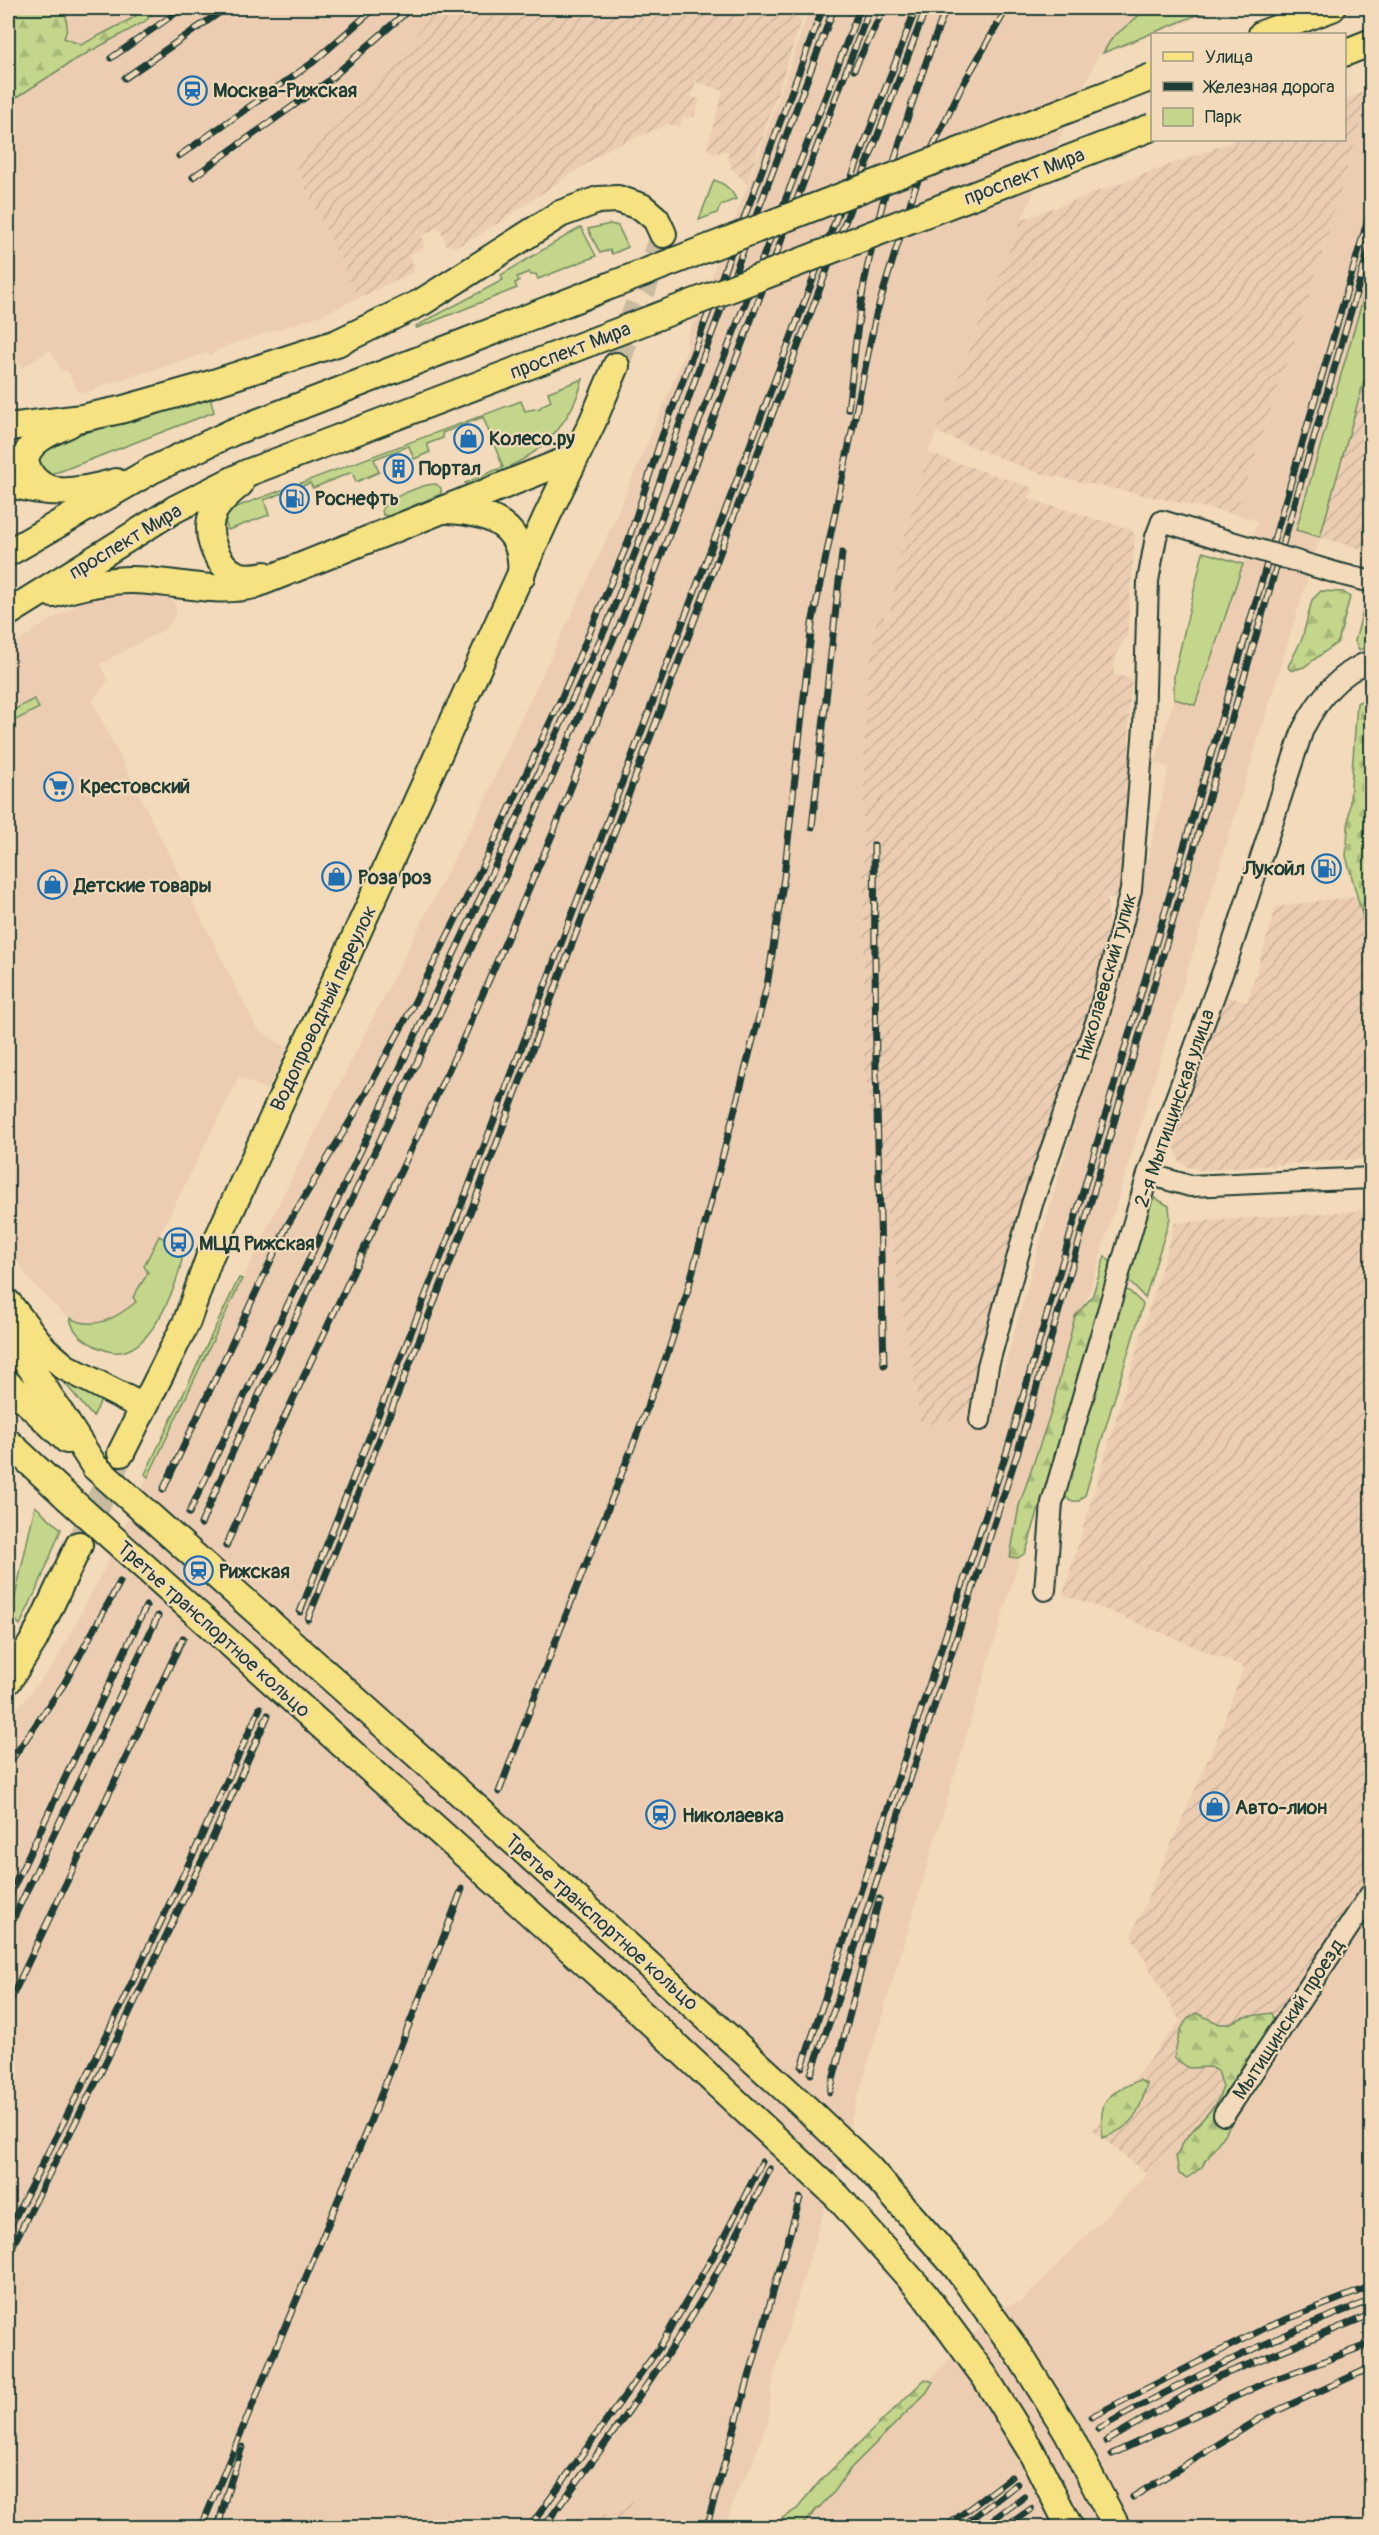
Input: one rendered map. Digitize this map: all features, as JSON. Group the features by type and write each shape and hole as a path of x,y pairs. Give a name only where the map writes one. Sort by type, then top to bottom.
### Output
{"main road":[{"path":"1265,33 1332,8"},
{"path":"1346,52 1371,42"},
{"path":"8,553 152,470 233,432 1151,77"},
{"name":"проспект Мира","path":"8,613 175,509 269,464 1151,127"},
{"path":"8,427 82,418 198,388 337,343 422,302 524,235 560,214 580,206 609,199 627,201 648,211 656,219 663,234"},
{"name":"Водопроводный переулок","path":"121,1453 187,1321 209,1258 593,421 616,366"},
{"path":"70,491 50,489 35,480 30,474 25,459 31,446 39,439 82,418"},
{"path":"8,613 52,594 84,586 130,580 240,588 294,569 575,457"},
{"path":"269,464 235,488 214,511 210,522 212,544 219,559 235,574 246,577 294,569"},
{"path":"8,483 50,493 106,484 152,470"},
{"path":"444,510 487,516 503,525 518,545 521,556 520,578"},
{"path":"8,1303 44,1349 65,1368 143,1407"},
{"path":"8,1338 32,1369 95,1467"},
{"name":"Третье транспортное кольцо","path":"8,1383 95,1467 488,1818 868,2167 956,2267 1019,2354 1067,2431 1117,2528"},
{"name":"Третье транспортное кольцо","path":"10,1446 628,2001 837,2196 924,2294 985,2378 1031,2451 1070,2528"},
{"path":"8,1681 34,1640 79,1545"}],"street":[{"name":"Николаевский тупик","path":"980,1420 988,1366 1032,1204 1099,1014 1131,890 1144,726 1148,581 1156,537 1162,521 1371,582"},
{"name":"2-я Мытищинская улица","path":"1045,1590 1053,1503 1148,1174 1229,955 1303,729 1315,705 1330,686 1371,660"},
{"path":"1148,1174 1190,1186 1371,1178"},
{"name":"Мытищинский проезд","path":"1224,2115 1371,1892"}],"shaded area":[{"name":"Москва-Рижская","path":"8,8 438,8 401,53 294,163 358,298 324,314 223,347 210,356 207,353 104,385 91,392 89,390 87,394 78,391 68,371 62,370 50,350 22,368 11,351 12,347 8,346"},
{"path":"438,8 746,8 744,17 768,8 802,19 747,184 731,167 727,151 712,153 707,148 723,91 696,82 691,96 700,100 694,117 690,116 689,119 683,117 680,127 669,124 610,148 478,236 455,247 447,245 439,227 421,236 425,247 409,255 414,266 412,273 358,298 294,163 401,53"},
{"path":"810,8 1223,8 1158,33 1151,33 1151,36 1098,56 1021,220 928,453 901,546 889,617 877,618 866,690 863,807 864,1071 921,1426 968,1417 988,1423 1140,894 1169,767 1155,763 1174,699 1195,704 1258,521 1235,514 1307,304 1363,115 1363,92 1371,93 1371,356 1320,537 1088,1296 1013,1580 771,2386 769,2418 749,2472 740,2484 724,2527 630,2527 635,2501 584,2523 580,2528 8,2528 8,1720 55,1663 103,1571 281,1199 476,819 518,725 597,561 688,347 686,339 747,188"},
{"path":"1363,92 1363,115 1307,304 1235,514 1038,473 936,432 1021,220 1234,141 1346,141 1346,99"},
{"path":"1371,356 1371,552 1320,537"},
{"path":"928,453 1033,488 1028,499 1130,529 1135,535 1127,636 1117,652 1113,675 1132,678 1129,712 1130,842 1117,898 1107,898 1110,955 1085,1031 1082,1030 1066,1076 1062,1079 1064,1082 1038,1160 968,1417 921,1426 864,1071 863,807 866,690 877,617 889,617 901,546"},
{"path":"113,589 167,594 176,606 176,613 168,627 100,664 108,681 92,701 257,1029 287,1048 267,1090 239,1077 144,1266 148,1273 133,1297 136,1302 122,1313 95,1324 75,1320 65,1315 30,1281 8,1246 8,649 44,624 88,599"},
{"path":"1357,896 1371,947 1371,1158 1202,1170 1187,1167 1178,1159 1174,1142 1227,996 1247,1002 1276,907"},
{"path":"1371,1210 1371,1873 1228,2086 1147,2174 1093,2130 1180,2021 1131,1936 1217,1739 1244,1667 1099,1607 1063,1595 1175,1223"},
{"path":"1371,1913 1371,2527 788,2528 999,2308 1021,2302 1147,2174 1228,2086 1250,2099"},
{"path":"636,2501 630,2527 580,2527 584,2523"}],"green space":[{"path":"8,8 62,8 66,11 67,29 64,38 81,45 131,19 146,8 160,8 144,22 73,61 8,103"},
{"path":"1148,8 1214,8 1103,53 1112,38"},
{"path":"714,180 727,187 736,199 721,205 717,213 699,220"},
{"path":"610,224 618,226 628,247 612,254 610,250 600,253 588,229"},
{"path":"581,227 596,256 538,279 536,274 531,275 529,272 517,277 519,281 515,283 517,288 417,328 416,326 503,280 501,275"},
{"path":"1371,271 1371,356 1320,537 1296,530"},
{"path":"583,379 573,406 557,431 536,451 510,466 512,471 467,486 465,483 503,467 483,417 442,433 443,438 427,444 430,452 414,459 409,446 374,459 379,472 356,482 352,472 313,488 310,483 264,500 269,515 228,530 224,518 239,506 521,401 525,411 540,408 551,401 548,392"},
{"path":"210,397 214,412 61,471 42,473 38,466 38,453 56,441"},
{"path":"436,484 441,488 441,494 389,516 383,515 382,509 391,500 406,492"},
{"path":"1203,552 1243,564 1195,705 1174,699 1174,675"},
{"path":"1321,591 1343,592 1350,597 1338,642 1304,667 1291,671 1288,667 1302,639 1312,600"},
{"path":"1368,592 1371,592 1371,645 1359,650 1355,641"},
{"path":"1371,696 1371,947 1346,856 1357,703"},
{"path":"34,699 39,708 8,724 8,713"},
{"path":"1155,1198 1169,1206 1170,1218 1145,1298 1128,1280 1149,1203"},
{"path":"159,1236 183,1248 182,1260 173,1290 158,1320 138,1344 128,1350 112,1352 83,1339 76,1332 70,1318 79,1322 97,1323 113,1318 136,1302 133,1297 148,1273 144,1266"},
{"path":"1105,1256 1111,1263 1110,1271 1028,1545 1025,1553 1018,1558 1010,1557 1019,1506 1052,1409 1075,1316 1092,1297"},
{"path":"239,1278 242,1279 148,1477 145,1474"},
{"path":"1125,1290 1143,1304 1085,1495 1079,1501 1070,1501 1064,1495 1121,1293"},
{"path":"59,1376 103,1396 93,1417"},
{"path":"35,1506 61,1529 20,1625 11,1615"},
{"path":"1196,2013 1220,2024 1271,2013 1274,2021 1243,2065 1234,2084 1231,2094 1242,2108 1201,2168 1187,2178 1179,2174 1176,2156 1185,2139 1216,2104 1223,2087 1218,2071 1210,2067 1189,2068 1174,2058 1183,2026"},
{"path":"1139,2080 1147,2084 1138,2111 1121,2130 1102,2138 1102,2114 1107,2100 1118,2090"},
{"path":"925,2379 933,2382 927,2392 850,2469 835,2491 800,2527 776,2527 782,2518 797,2509 819,2482"}],"tunnel":[{"path":"616,366 663,234"},
{"path":"79,1545 121,1453"}],"railway":[{"path":"111,58 183,8"},
{"path":"125,78 226,8"},
{"path":"179,156 312,63 375,8"},
{"path":"193,177 327,82 411,8"},
{"path":"163,1490 288,1224 355,1113 408,1015 487,857 561,699 627,545 661,439 823,8"},
{"path":"189,1513 607,625 637,548 699,368 834,8"},
{"path":"201,1524 240,1435 550,782 621,622 860,8"},
{"path":"226,1546 464,1037 553,833 870,8"},
{"path":"854,70 884,8"},
{"path":"300,1612 469,1186 916,8"},
{"path":"308,1619 479,1190 926,8"},
{"path":"848,409 860,307 882,206 922,73 946,8"},
{"path":"499,1792 633,1445 687,1293 767,986 784,877 812,624 876,315 914,191 926,161 961,88 1007,8"},
{"path":"802,2067 1007,1451 1372,205"},
{"path":"811,2074 841,1990 1018,1451 1372,239"},
{"path":"812,827 842,553"},
{"path":"874,845 876,1071 884,1365"},
{"path":"8,1765 64,1684 120,1582"},
{"path":"8,1899 146,1606"},
{"path":"8,1930 158,1616"},
{"path":"8,2005 183,1638"},
{"path":"8,2231 91,2068 260,1708"},
{"path":"8,2255 100,2074 209,1846 268,1715"},
{"path":"201,2528 367,2130 462,1889"},
{"path":"830,2092 879,1899"},
{"path":"529,2528 659,2348 721,2243 762,2162"},
{"path":"543,2528 636,2400 688,2322 721,2266 770,2169"},
{"path":"706,2528 800,2198"},
{"path":"1091,2417 1267,2327 1372,2286"},
{"path":"1098,2429 1232,2359 1372,2300"},
{"path":"1106,2441 1215,2378 1372,2314"},
{"path":"1112,2454 1258,2386 1372,2343"},
{"path":"1133,2497 1261,2418 1372,2367"},
{"path":"218,2528 242,2447"},
{"path":"944,2528 1011,2477"},
{"path":"960,2528 1017,2484"},
{"path":"981,2528 1024,2497"},
{"path":"1004,2528 1031,2509"}],"place":[{"name":"Москва-Рижская","path":"192,90"},
{"name":"Колесо.ру","path":"468,438"},
{"name":"Портал","path":"398,468"},
{"name":"Роснефть","path":"294,498"},
{"name":"Крестовский","path":"59,786"},
{"name":"Лукойл","path":"1326,868"},
{"name":"Роза роз","path":"337,877"},
{"name":"Детские товары","path":"53,885"},
{"name":"МЦД Рижская","path":"178,1243"},
{"name":"Рижская","path":"198,1571"},
{"name":"Авто-лион","path":"1214,1807"},
{"name":"Николаевка","path":"661,1815"}]}
